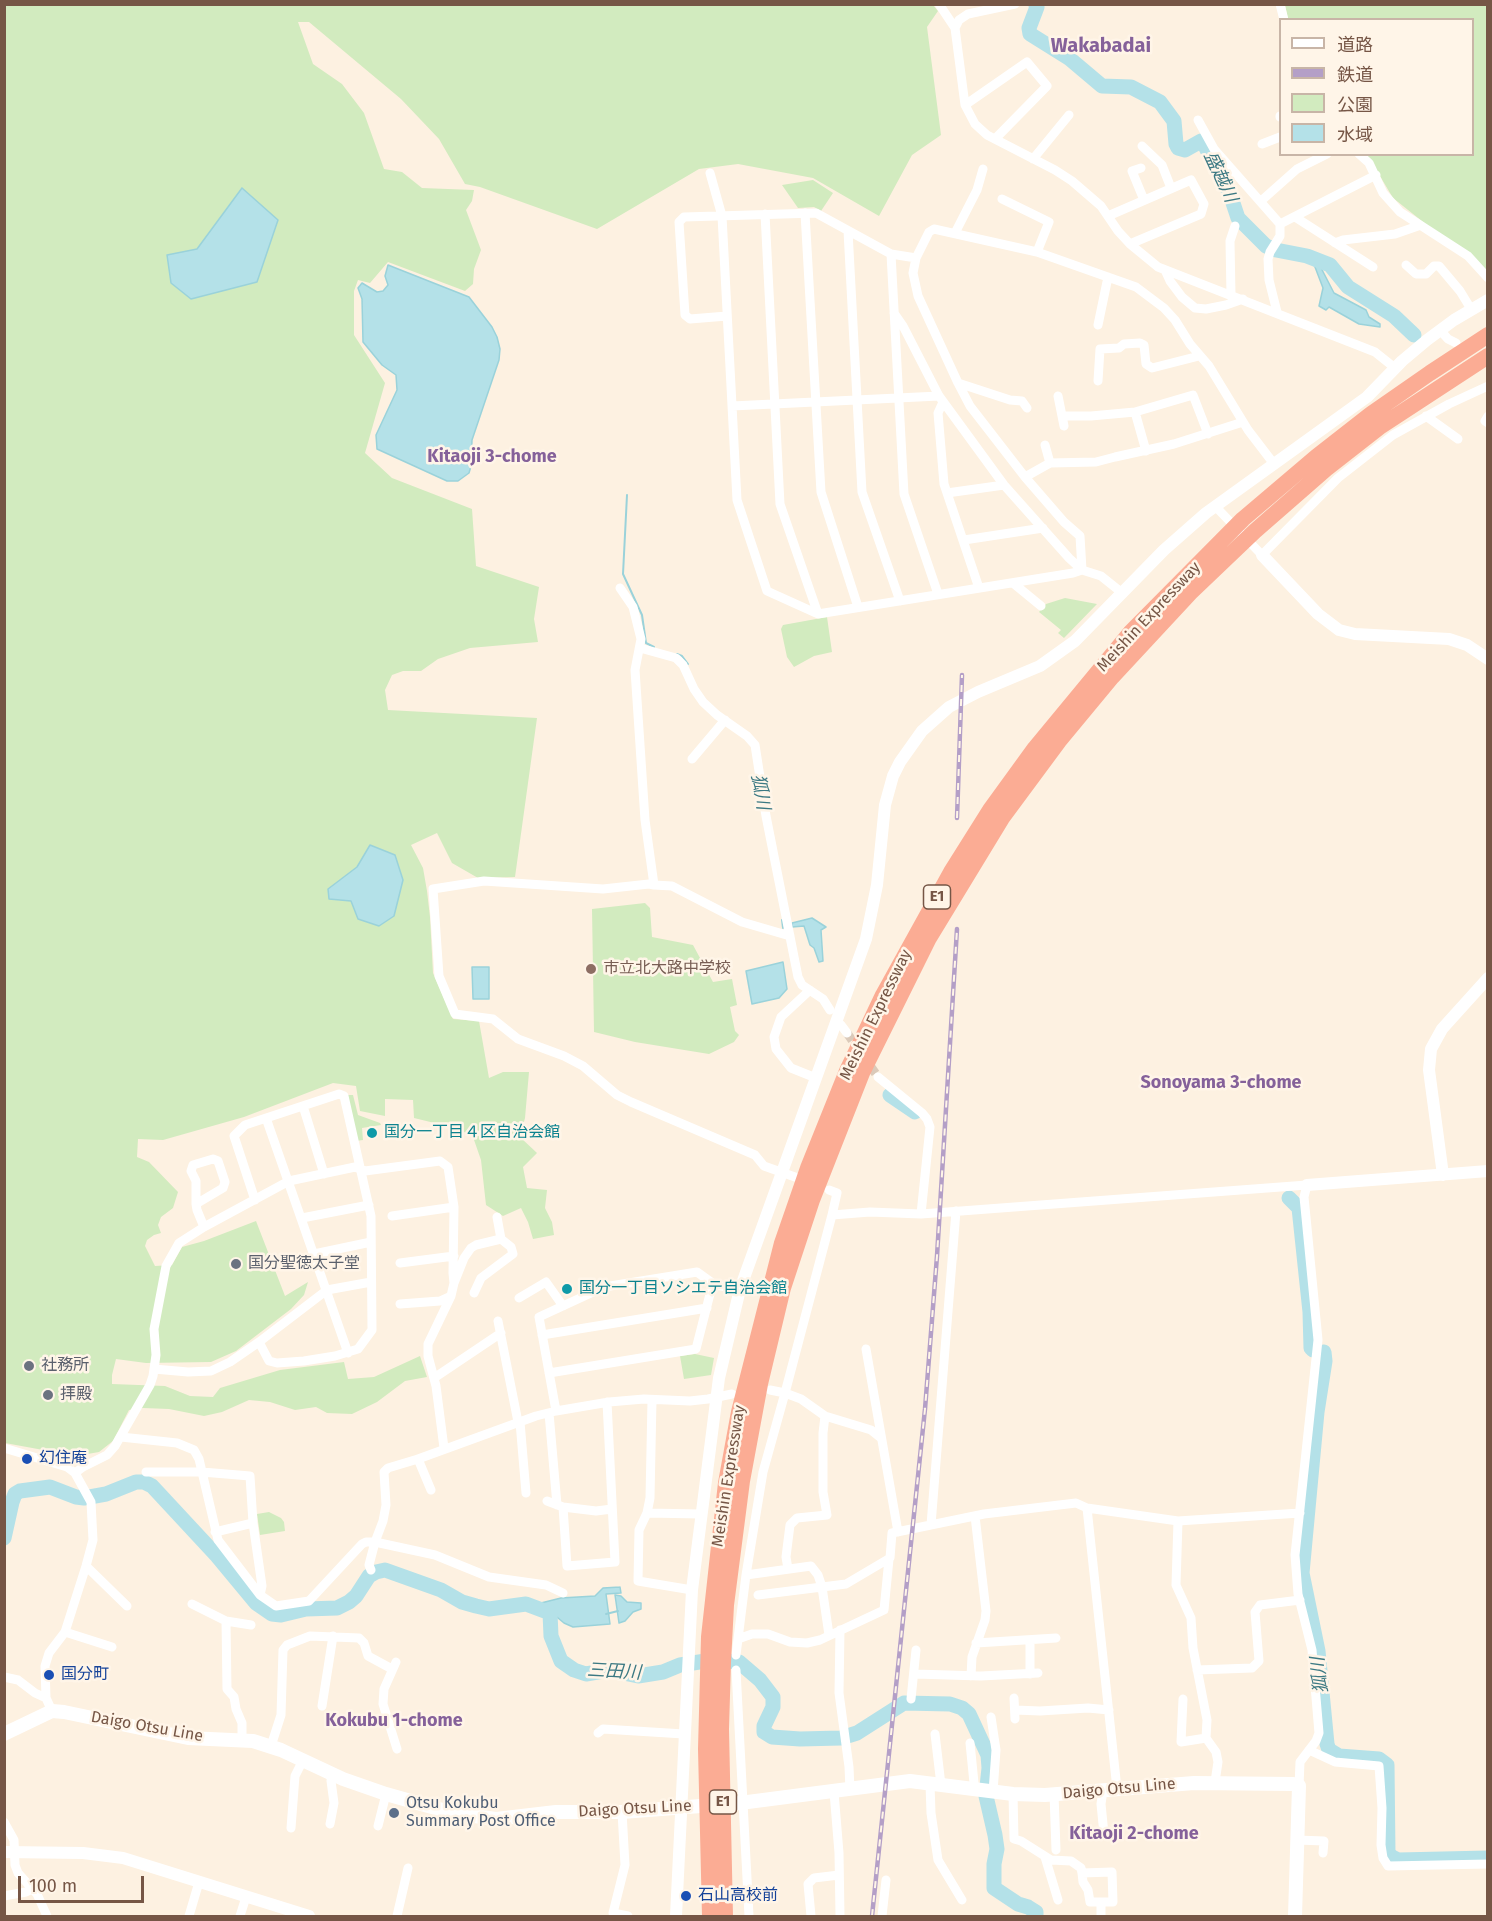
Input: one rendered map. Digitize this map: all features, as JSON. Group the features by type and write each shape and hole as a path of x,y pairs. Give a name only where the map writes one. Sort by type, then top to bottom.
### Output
{"highway":[{"name":"Meishin Expressway","path":"723,1652 714,1574 729,1463 738,1412 782,1243 808,1168 847,1071 883,995 951,872 990,810 1035,748 1130,633 1177,584 1243,519 1316,457 1430,372 1488,336"},
{"name":"Meishin Expressway","path":"710,1917 707,1770 715,1688 723,1652 726,1605 742,1480 760,1384 783,1288 812,1200 858,1083 929,938 1002,818 1059,741 1161,623 1255,531 1326,469 1381,426 1488,356"},
{"name":"Meishin Expressway","path":"715,1688 721,1729 725,1917"}],"main road":[{"name":"Daigo Otsu Line","path":"49,1705 64,1712 188,1738 242,1741 271,1746 332,1774 386,1794 453,1813 496,1819 556,1812 622,1812 742,1803 910,1781 1013,1794 1054,1794 1215,1782 1299,1786"},
{"path":"4,1734 49,1705"},
{"path":"1294,1917 1299,1786"}],"street":[{"path":"939,4 955,27 965,105 975,124 987,135 1056,170 1072,181 1101,206 1130,244 1144,257 1166,270 1375,352 1395,368"},
{"path":"955,27 959,20 968,14 986,7 1015,4"},
{"path":"965,105 1027,62 1047,86 995,140"},
{"path":"1033,159 1070,115"},
{"path":"1198,120 1214,149 1280,225 1280,236 1271,249 1269,280 1277,312"},
{"path":"1262,144 1279,138"},
{"path":"1142,146 1162,165 1171,188"},
{"path":"1361,156 1369,163 1383,193 1400,212 1418,226 1431,231 1468,256 1488,278"},
{"path":"1261,201 1309,158"},
{"path":"1141,168 1132,171 1144,200"},
{"path":"955,234 977,190 983,169"},
{"path":"710,173 722,216 737,500 768,591 818,614 1082,570"},
{"path":"1280,225 1376,175"},
{"path":"1108,216 1191,180 1204,204 1201,214 1130,244"},
{"path":"1002,199 1049,222 1037,252"},
{"path":"805,213 821,492 858,607"},
{"path":"727,316 690,319 685,315 680,234 680,222 684,218 816,213 891,254 916,258"},
{"path":"765,214 780,504 818,614"},
{"path":"1295,218 1373,267"},
{"path":"1231,295 1230,241 1235,226"},
{"path":"1335,243 1395,234 1418,226"},
{"path":"1082,570 1080,536 1025,477 970,406 916,290 913,273 916,258 929,232 934,228 1037,252 1136,287 1166,311 1209,366 1243,422 1274,464"},
{"path":"848,231 862,492 900,600"},
{"path":"891,254 903,494 938,594"},
{"path":"1406,265 1416,274 1426,274 1434,266 1439,266 1460,291 1471,309"},
{"path":"1166,270 1170,281 1182,297 1195,308 1206,309 1243,299"},
{"path":"1098,325 1108,277"},
{"path":"1166,311 1182,297"},
{"path":"676,1917 685,1806 684,1734 692,1590 726,1344 741,1289 869,926 877,885 882,823 888,790 904,756 914,740 929,724 959,701 1040,666 1063,651 1164,550 1219,510 1274,464 1367,397 1395,368 1440,330 1488,300"},
{"path":"894,313 941,399 1004,485 1082,570 1101,576 1120,592"},
{"path":"1440,330 1448,339 1456,343"},
{"path":"1098,381 1100,349 1119,348 1124,344 1140,343 1144,345 1146,364 1152,368 1199,356"},
{"path":"958,384 1010,400 1022,400 1027,408"},
{"path":"1260,552 1338,478 1393,435 1488,386"},
{"path":"1058,396 1063,421 1135,412 1193,394 1208,434"},
{"path":"732,406 898,398 941,399"},
{"path":"941,399 938,413 944,484 979,588"},
{"path":"1135,412 1146,451"},
{"path":"1426,416 1458,439"},
{"path":"1488,416 1485,421 1488,423"},
{"path":"1025,477 1050,463 1096,462 1146,451 1243,422"},
{"path":"1045,445 1050,463"},
{"path":"947,493 1004,485"},
{"path":"1219,510 1318,614 1339,630 1355,634 1449,639 1467,645 1488,659"},
{"path":"964,540 1043,528"},
{"path":"1013,583 1041,606"},
{"path":"620,588 633,607 641,639 635,670 645,820 654,885"},
{"path":"640,648 676,658 683,664 694,690 704,702 755,745 766,816 798,976 802,985 823,999 830,1010"},
{"path":"692,759 725,720"},
{"path":"790,936 742,922 672,886 649,884 603,889 484,882 433,889 439,975 455,1014 493,1019 518,1039 564,1056 583,1066 624,1098 755,1155 764,1166 795,1177"},
{"path":"1443,1175 1429,1070 1431,1049 1442,1029 1488,978"},
{"path":"810,990 781,1017 774,1036 776,1049 791,1068 816,1078"},
{"path":"878,1077 922,1113 930,1127 921,1214"},
{"path":"255,1200 234,1136 245,1125 339,1094 344,1096 369,1205 372,1330 358,1349 304,1361 277,1363 268,1361 259,1342"},
{"path":"303,1106 324,1174"},
{"path":"266,1118 348,1353"},
{"path":"196,1204 224,1188 225,1182 218,1161 213,1159 193,1165 191,1171 196,1181 196,1204 204,1227"},
{"path":"75,1473 107,1455 121,1437 150,1385 156,1351 154,1329 166,1266 179,1243 289,1181 355,1167 365,1171 440,1161 448,1167 454,1207 454,1283"},
{"path":"832,1215 870,1212 921,1214 1488,1171"},
{"path":"1299,1786 1300,1762 1316,1741 1319,1733 1312,1650 1300,1600 1295,1555 1318,1340 1305,1202 1307,1185"},
{"path":"738,1639 763,1472 832,1215 837,1193 829,1190"},
{"path":"302,1218 369,1205"},
{"path":"392,1216 454,1207"},
{"path":"931,1525 956,1211"},
{"path":"474,1293 482,1278 513,1254 511,1247 501,1239 497,1217"},
{"path":"444,1448 434,1378 428,1356 428,1344 471,1248 501,1239"},
{"path":"314,1254 371,1242"},
{"path":"400,1263 454,1256"},
{"path":"607,1402 615,1562 567,1566 549,1373 539,1317 604,1287 697,1272 715,1285 741,1289"},
{"path":"154,1369 188,1372 212,1371 259,1342 327,1290 371,1282"},
{"path":"519,1298 546,1282 563,1306"},
{"path":"549,1373 696,1349 711,1290 715,1285"},
{"path":"400,1304 440,1301 451,1296"},
{"path":"542,1335 707,1308"},
{"path":"498,1321 519,1422 526,1493"},
{"path":"434,1378 501,1333"},
{"path":"866,1349 898,1532"},
{"path":"770,1390 801,1399 825,1416 871,1430 880,1438"},
{"path":"371,1570 369,1565 386,1504 384,1472 388,1468 553,1412 607,1402 690,1401 732,1394"},
{"path":"652,1400 650,1498 647,1513 639,1530 638,1581 692,1590"},
{"path":"788,1569 786,1557 790,1525 797,1518 827,1515 823,1492 825,1416"},
{"path":"121,1437 177,1443 187,1445 194,1450 202,1472 215,1532 222,1547 260,1595 276,1606 309,1601 362,1544 375,1542 435,1555 489,1577 546,1585 563,1593"},
{"path":"4,1448 67,1467 75,1473 89,1498 93,1540 65,1632 49,1653 45,1666 49,1705"},
{"path":"418,1459 431,1490"},
{"path":"146,1472 202,1472 250,1476 253,1523 262,1587 260,1595"},
{"path":"547,1501 560,1506 596,1511 612,1509"},
{"path":"723,1652 738,1639 752,1634 768,1634 790,1642 807,1643 820,1640 884,1610 892,1533 975,1516 1076,1503 1087,1508 1178,1521 1300,1513"},
{"path":"1087,1508 1117,1789"},
{"path":"647,1513 701,1514"},
{"path":"971,1676 972,1657 986,1611 975,1516"},
{"path":"1178,1521 1176,1585 1191,1618 1193,1648 1207,1720 1206,1738 1216,1752 1218,1762 1215,1782"},
{"path":"215,1532 253,1523"},
{"path":"759,1595 846,1584 889,1558"},
{"path":"86,1566 127,1606"},
{"path":"746,1575 811,1566 818,1575 822,1587 829,1635"},
{"path":"1197,1670 1252,1668 1258,1661 1255,1612 1260,1605 1300,1600"},
{"path":"192,1604 226,1621 251,1625"},
{"path":"226,1621 227,1689 234,1697 242,1723 242,1741"},
{"path":"840,1630 839,1693 846,1737 850,1790"},
{"path":"65,1632 112,1647"},
{"path":"271,1746 281,1714 283,1650 287,1645 310,1636 333,1636 359,1638 364,1643 368,1656 394,1665 384,1689 383,1704 397,1749"},
{"path":"322,1706 333,1636"},
{"path":"976,1643 1056,1638"},
{"path":"915,1674 971,1676 1034,1674 1030,1640"},
{"path":"911,1699 916,1650"},
{"path":"736,1670 749,1917"},
{"path":"4,1677 18,1680 49,1705"},
{"path":"1014,1698 1015,1714 1088,1708 1109,1710"},
{"path":"1183,1699 1181,1742 1206,1738"},
{"path":"970,1743 974,1783 984,1791 996,1750 991,1717"},
{"path":"598,1733 603,1728 684,1734"},
{"path":"935,1734 935,1785 931,1813 938,1860 962,1900"},
{"path":"1309,1750 1335,1762 1380,1769 1383,1808 1381,1845 1383,1858 1388,1866 1488,1864"},
{"path":"291,1827 295,1776 303,1760"},
{"path":"330,1824 334,1803 332,1774"},
{"path":"1103,1791 1101,1804 1104,1834"},
{"path":"834,1792 839,1853 840,1917"},
{"path":"378,1826 386,1794"},
{"path":"1013,1794 1014,1839 1051,1860 1071,1861 1081,1868 1083,1882 1088,1890 1090,1902 1113,1902 1112,1872 1082,1873"},
{"path":"1054,1794 1053,1840 1056,1850"},
{"path":"622,1812 624,1864 613,1912 628,1917"},
{"path":"4,1822 14,1839 9,1852 18,1873 32,1889 47,1917"},
{"path":"1297,1840 1324,1841 1323,1853"},
{"path":"9,1852 103,1854 123,1858 246,1897 285,1913 309,1917"},
{"path":"1045,1857 1058,1900"},
{"path":"397,1917 408,1868"},
{"path":"811,1917 808,1884 814,1878 839,1875"},
{"path":"882,1917 886,1880"},
{"path":"189,1917 199,1882"},
{"path":"4,1896 32,1889"},
{"path":"240,1917 246,1897"},
{"path":"1101,1902 1101,1917"}],"green space":[{"path":"5,5 933,5 938,11 927,27 941,135 912,155 879,216 813,178 738,164 699,169 597,229 480,187 465,184 439,139 401,99 309,22 298,22 313,64 342,84 364,113 384,169 402,172 422,188 474,190 472,201 466,210 481,250 474,269 473,284 465,291 388,262 370,283 358,280 354,291 354,335 385,383 365,453 392,478 472,509 476,566 539,587 534,619 538,642 470,648 438,659 421,671 403,671 392,675 385,690 388,710 537,718 515,877 478,878 452,863 437,833 411,845 423,868 427,891 433,973 453,1019 479,1021 489,1078 503,1072 529,1072 525,1118 520,1137 537,1153 523,1167 527,1188 547,1190 545,1208 552,1222 554,1235 533,1239 521,1208 503,1216 486,1205 481,1160 473,1137 459,1129 414,1118 413,1100 385,1099 385,1116 360,1111 356,1086 333,1083 244,1117 163,1140 138,1139 137,1157 149,1162 178,1192 173,1208 161,1217 158,1225 161,1233 147,1240 145,1246 155,1266 172,1265 182,1247 256,1221 285,1296 308,1282 304,1295 291,1309 236,1351 211,1362 146,1363 116,1359 112,1384 165,1386 190,1396 213,1397 220,1388 280,1370 344,1362 348,1379 374,1377 420,1356 427,1377 405,1381 377,1402 352,1414 327,1413 316,1407 295,1410 270,1402 249,1400 222,1412 204,1416 169,1409 129,1410 113,1441 99,1452 76,1456 5,1443"},
{"path":"1285,5 1487,5 1487,273 1393,198 1371,161 1364,156 1474,156 1474,18 1288,18"},
{"path":"813,180 833,193 821,211 814,207 798,208 782,185"},
{"path":"1065,598 1097,604 1064,638 1058,633 1061,630 1039,612 1046,604"},
{"path":"827,617 832,652 814,656 794,667 787,657 781,629 783,625"},
{"path":"645,903 650,908 652,937 693,945 713,982 732,979 737,1005 730,1007 735,1031 739,1035 734,1042 709,1054 635,1042 594,1032 592,909"},
{"path":"346,1095 353,1095 358,1115 381,1125 362,1128 363,1140 356,1141"},
{"path":"695,1354 714,1358 711,1375 684,1379 680,1356"},
{"path":"269,1512 281,1518 285,1531 260,1535 257,1514"}],"water":[{"path":"242,188 278,220 257,282 191,299 171,283 167,255 197,249"},
{"path":"1310,259 1318,262 1334,293 1366,310 1369,317 1380,324 1380,327 1359,324 1329,307 1326,310 1319,306 1323,288"},
{"path":"388,265 469,297 497,337 500,349 499,360 472,440 471,466 469,473 458,481 447,481 377,449 376,435 397,390 396,375 382,365 363,342 362,299 358,288 362,283 377,292 383,291 388,285 385,276"},
{"path":"370,845 395,855 403,880 394,916 379,926 358,919 351,901 329,899 328,889 357,867"},
{"path":"812,918 826,927 821,930 823,961 819,962 804,926 792,927 792,923"},
{"path":"783,962 787,989 779,998 752,1004 746,971"},
{"path":"472,967 489,967 489,999 473,999"},
{"path":"620,1587 621,1593 606,1594 610,1624 573,1627 541,1608 541,1603 561,1598 595,1596 603,1588"},
{"path":"615,1595 621,1596 627,1602 641,1603 641,1609 619,1623"}],"waterway":[{"name":"盛越川","path":"1036,6 1029,28 1030,34 1070,59 1102,86 1131,87 1160,102 1174,121 1178,148 1185,150 1203,142 1230,194 1238,218 1266,246 1307,256 1330,265 1348,287 1394,316 1414,335"},
{"name":"狐川","path":"627,495 623,574 642,615 646,643 654,647"},
{"name":"狐川","path":"677,654 682,656 688,664"},
{"name":"狐川","path":"782,920 783,928"},
{"name":"狐川","path":"890,1095 915,1112"},
{"name":"狐川","path":"1289,1198 1299,1208 1313,1350"},
{"name":"狐川","path":"1324,1352 1325,1361 1317,1412 1302,1573 1318,1651 1327,1744 1329,1750 1339,1756 1379,1759 1387,1765 1388,1853 1392,1857 1398,1860 1488,1858"},
{"name":"三田川","path":"4,1538 12,1502 15,1494 20,1491 50,1487 84,1498 106,1494 136,1482 144,1482 152,1486 217,1556 256,1603 272,1614 281,1615 306,1609 337,1608 356,1596 369,1576 385,1570 441,1590 462,1602 476,1606 489,1609 526,1604 550,1613 551,1636 561,1661 574,1670 586,1674 609,1670 638,1676 663,1672 680,1665 712,1660 739,1662 760,1680 773,1697 773,1707 764,1726 764,1732 772,1737 841,1738 857,1733 904,1703 950,1704 962,1708 969,1714 988,1755 986,1796 997,1849 994,1864 994,1888 1018,1904 1036,1912 1036,1916"},
{"name":"三田川","path":"526,1604 544,1606"},
{"path":"606,1614 618,1611"}],"tunnel":[{"path":"847,1033 878,1077"}],"railway":[{"path":"957,818 962,675"},
{"path":"872,1916 925,1409 957,929"}],"place":[{"name":"市立北大路中学校","path":"591,969"},
{"name":"国分一丁目４区自治会館","path":"372,1133"},
{"name":"国分聖徳太子堂","path":"236,1264"},
{"name":"国分一丁目ソシエテ自治会館","path":"567,1289"},
{"name":"社務所","path":"29,1366"},
{"name":"拝殿","path":"48,1395"},
{"name":"幻住庵","path":"27,1459"},
{"name":"国分町","path":"49,1675"},
{"name":"Otsu Kokubu Summary Post Office","path":"394,1813"},
{"name":"石山高校前","path":"686,1896"}],"district":[{"name":"Wakabadai","path":"1101,46"},
{"name":"Kitaoji 3-chome","path":"492,457"},
{"name":"Sonoyama 3-chome","path":"1221,1083"},
{"name":"Kokubu 1-chome","path":"394,1721"},
{"name":"Kitaoji 2-chome","path":"1134,1834"}]}
